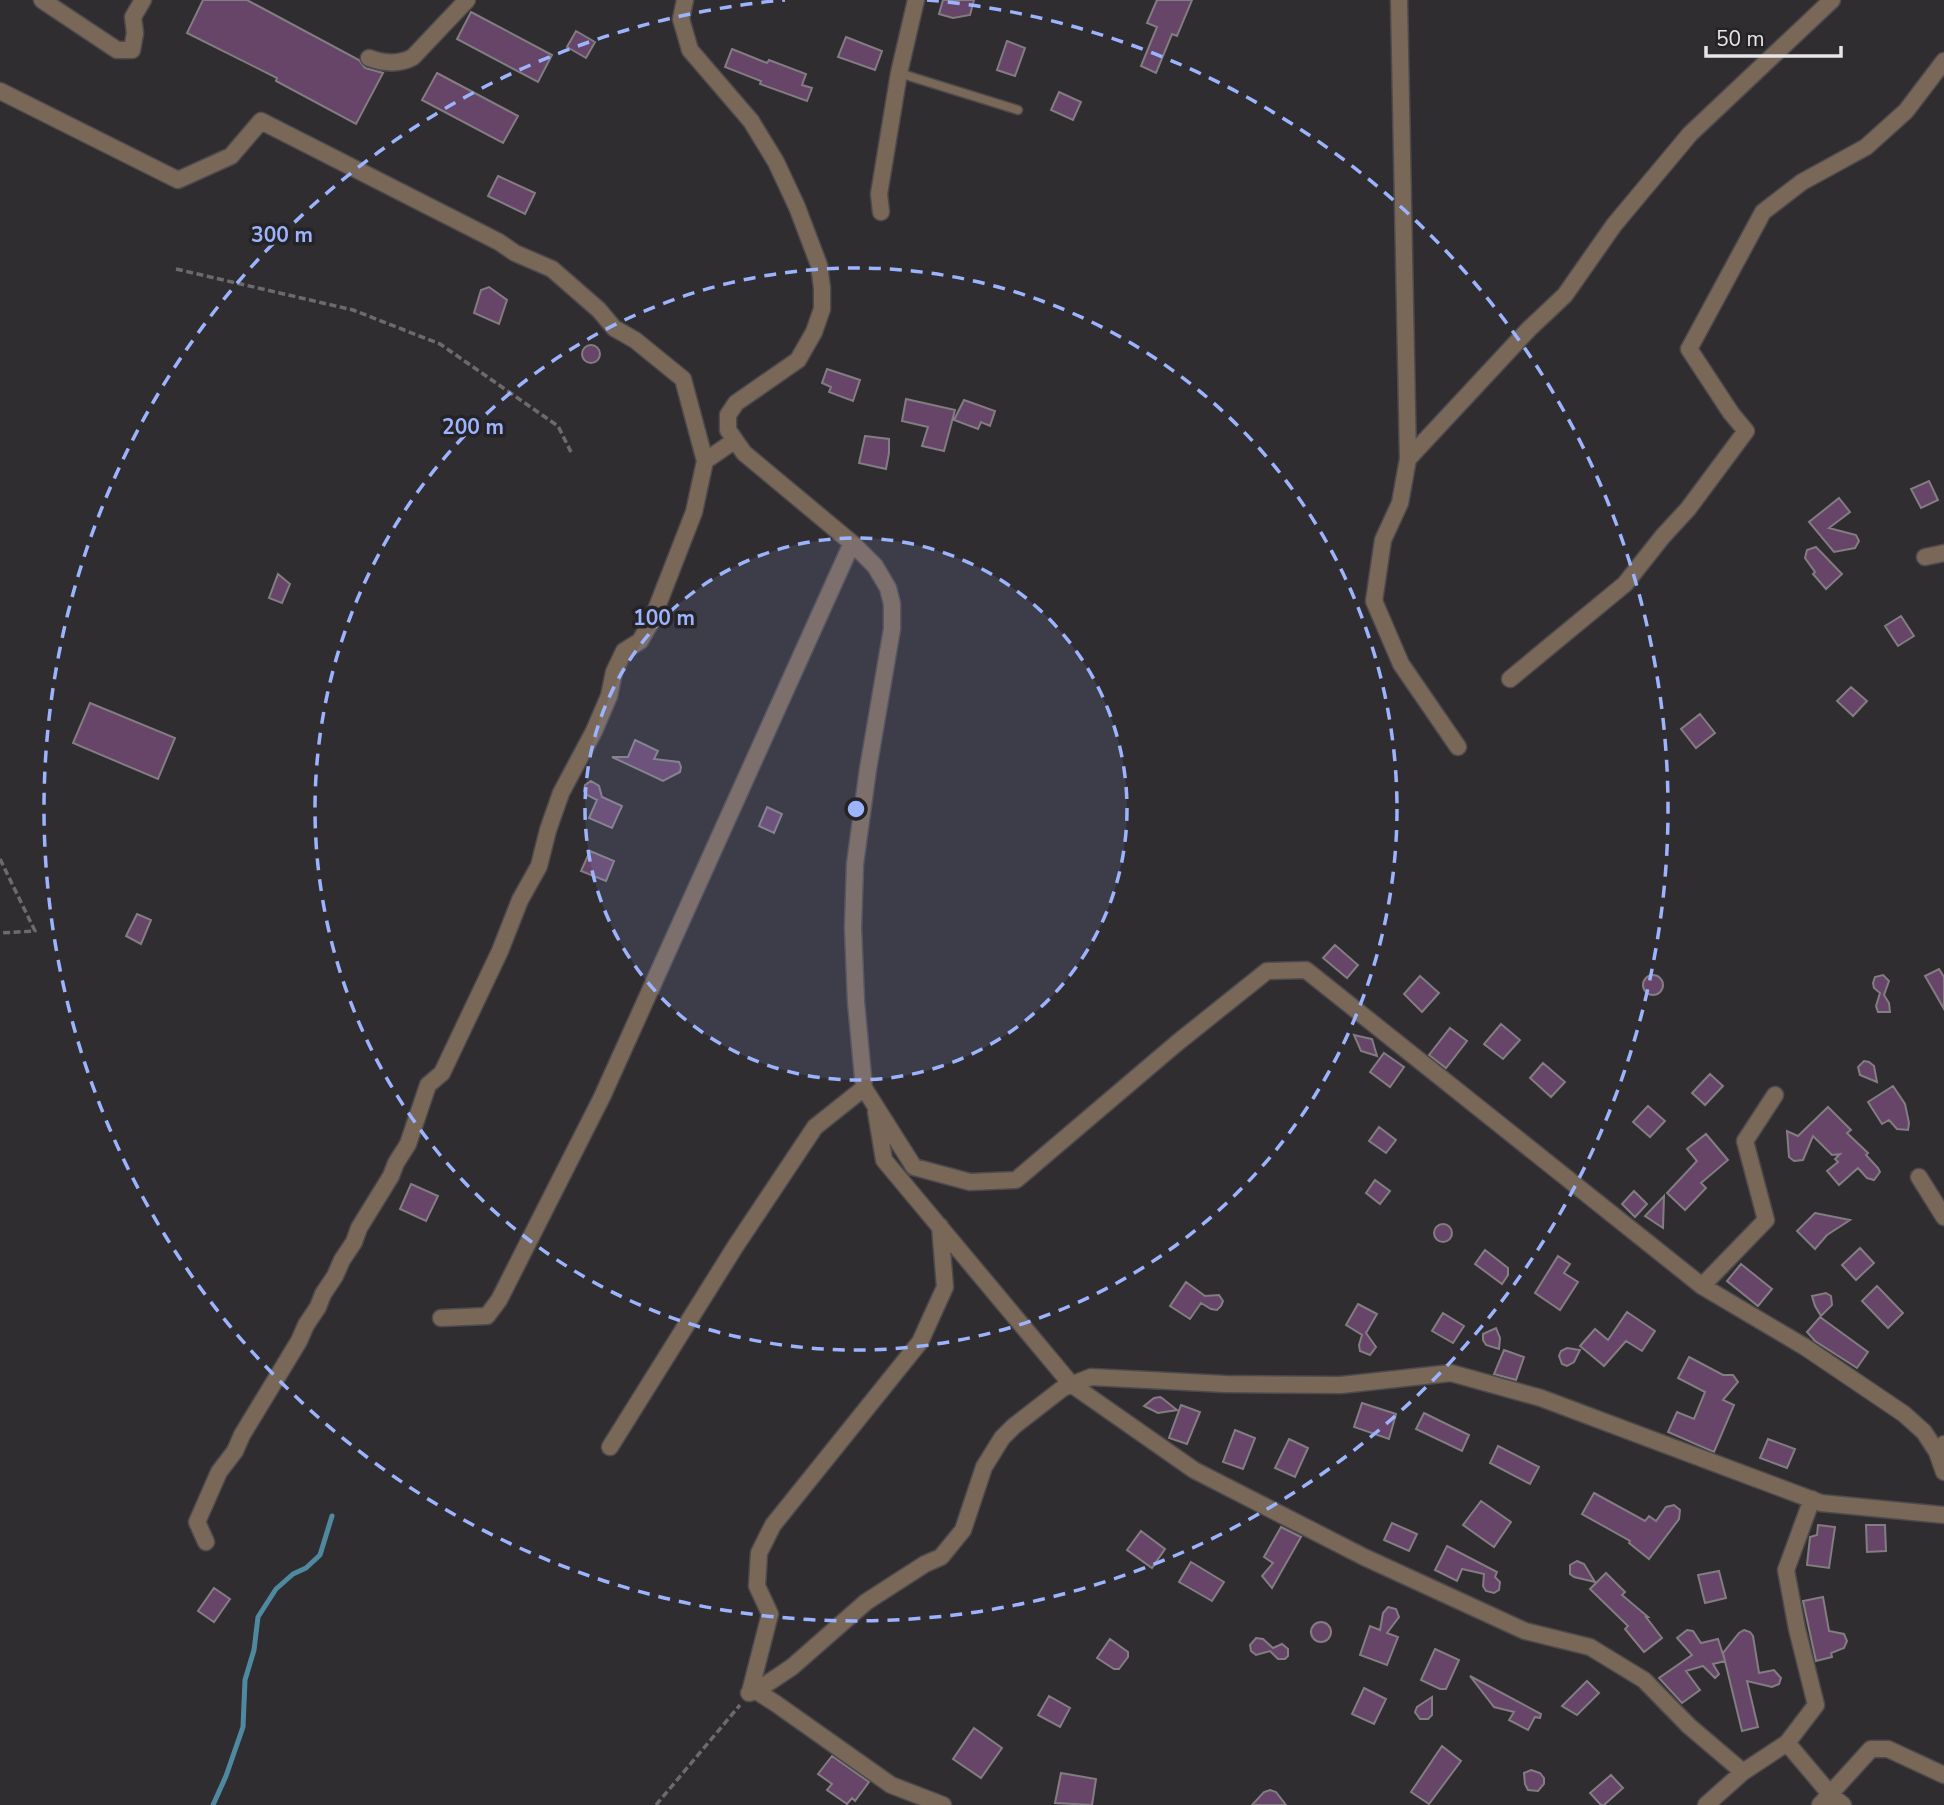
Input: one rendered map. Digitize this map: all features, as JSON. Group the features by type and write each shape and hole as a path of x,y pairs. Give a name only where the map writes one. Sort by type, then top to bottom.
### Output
{"street":[{"path":"42,0 117,50 132,50 135,33 133,17 143,0"},
{"path":"369,58 382,62 405,61 413,57 467,0"},
{"path":"685,0 681,19 690,50 751,121 776,162 819,265 822,288 822,309 814,332 798,360 736,403 728,415 728,429 744,453 852,543 875,566 888,588 892,604 892,629 855,864 853,928 864,1088 914,1167 970,1182 1016,1180 1177,1043 1267,971 1306,970 1702,1286 1805,1347 1903,1414 1940,1448 1944,1472"},
{"path":"881,212 878,194 899,73 916,0"},
{"path":"1399,0 1408,459 1400,503 1383,540 1374,601 1401,664 1458,747"},
{"path":"1408,459 1529,329 1565,295 1614,225 1690,134 1832,0"},
{"path":"1510,679 1625,584 1688,509 1746,430 1731,413 1689,349 1763,212 1802,182 1866,147 1906,111 1944,61"},
{"path":"0,91 178,180 231,156 261,121 499,242 515,253 552,269 599,310 614,327 635,340 683,379 705,461 694,512 652,620 640,641 624,651 609,696 555,809 539,866 520,900 500,951 442,1073 428,1085 415,1129 391,1176 359,1228 355,1242 323,1294 299,1341 235,1451 219,1472 197,1522 206,1542"},
{"path":"705,461 734,441"},
{"path":"441,1318 487,1316 499,1300 602,1097 852,543"},
{"path":"1925,557 1944,553"},
{"path":"610,1447 735,1247 815,1127 864,1088"},
{"path":"1702,1286 1766,1220 1745,1142 1775,1095"},
{"path":"875,1105 884,1160 1071,1384 1194,1470 1364,1558 1525,1631 1590,1647 1644,1680 1689,1726 1744,1772"},
{"path":"1919,1177 1944,1217"},
{"path":"751,1693 770,1614 757,1586 759,1553 773,1525 920,1342 945,1287 940,1226"},
{"path":"751,1693 792,1667 866,1602 925,1564 941,1557 963,1530 985,1467 1002,1438 1038,1407 1071,1384 1091,1377 1225,1384 1341,1385 1451,1373 1541,1398 1821,1503 1944,1515"},
{"path":"1706,1805 1744,1772 1787,1743 1816,1705 1786,1570 1812,1499"},
{"path":"751,1693 800,1720 891,1785 943,1805"},
{"path":"1787,1743 1832,1802 1871,1749 1888,1749 1944,1775"}],"lane":[{"path":"899,73 1018,110"}],"path":[{"path":"176,269 353,310 440,344 558,426 572,454"},
{"path":"0,859 35,931 0,933"},
{"path":"656,1805 751,1693"}],"building":[{"path":"203,0 247,0 359,60 365,68 383,73 356,124 276,81 277,78 187,33"},
{"path":"943,0 974,0 970,15 953,18 939,14"},
{"path":"1157,0 1192,0 1177,36 1172,34 1156,73 1141,66 1157,27 1147,23"},
{"path":"471,12 552,55 538,82 457,39"},
{"path":"576,31 595,42 586,58 567,47"},
{"path":"846,37 882,51 875,70 838,57"},
{"path":"1007,41 1025,48 1015,76 997,70"},
{"path":"732,49 806,74 802,85 812,88 807,101 760,84 761,81 725,67"},
{"path":"437,73 518,116 503,143 422,100"},
{"path":"1059,92 1081,102 1073,120 1051,110"},
{"path":"498,176 535,193 525,214 488,196"},
{"path":"489,287 507,300 499,324 474,313 481,290"},
{"path":"591,345 597,348 600,354 597,360 591,363 585,360 582,354 585,348"},
{"path":"827,369 860,380 853,401 829,392 831,387 822,383"},
{"path":"906,399 955,410 944,451 922,446 928,427 902,421"},
{"path":"964,400 995,411 990,426 981,422 978,429 954,420"},
{"path":"865,436 889,439 886,469 859,463"},
{"path":"1929,481 1938,500 1921,508 1911,489"},
{"path":"1839,498 1850,512 1829,528 1856,535 1859,541 1855,548 1834,552 1809,522"},
{"path":"1816,547 1842,574 1826,589 1813,574 1815,572 1805,558 1807,550"},
{"path":"278,574 290,584 282,603 269,598"},
{"path":"1901,616 1914,636 1898,646 1885,626"},
{"path":"1851,687 1867,701 1853,716 1837,701"},
{"path":"90,703 175,738 158,779 73,743"},
{"path":"1700,714 1715,733 1696,748 1681,729"},
{"path":"635,740 658,751 654,759 679,762 680,772 663,781 612,757 628,757"},
{"path":"591,781 599,786 602,797 622,806 612,828 589,818 597,800 584,791 585,785"},
{"path":"767,807 782,814 774,833 759,826"},
{"path":"590,851 614,861 606,881 581,871"},
{"path":"137,914 151,920 141,944 126,936"},
{"path":"1335,945 1358,965 1347,978 1323,958"},
{"path":"1939,969 1944,977 1944,1009 1925,976"},
{"path":"1653,975 1660,978 1663,985 1660,992 1653,995 1646,992 1643,985 1646,978"},
{"path":"1883,975 1889,981 1884,995 1890,1012 1878,1012 1876,1006 1880,993 1873,983 1875,977"},
{"path":"1420,976 1439,993 1422,1012 1404,994"},
{"path":"1501,1024 1520,1040 1503,1059 1484,1044"},
{"path":"1450,1028 1467,1041 1446,1068 1429,1055"},
{"path":"1354,1035 1372,1039 1377,1056 1361,1051"},
{"path":"1384,1053 1404,1067 1390,1087 1370,1072"},
{"path":"1864,1061 1874,1066 1877,1082 1860,1075 1858,1067"},
{"path":"1543,1063 1565,1082 1551,1097 1530,1078"},
{"path":"1710,1074 1723,1086 1705,1105 1692,1093"},
{"path":"1893,1086 1905,1104 1908,1130 1897,1129 1889,1120 1882,1124 1868,1102"},
{"path":"1648,1106 1665,1121 1650,1137 1633,1122"},
{"path":"1828,1107 1851,1130 1847,1133 1868,1153 1866,1155 1878,1168 1880,1172 1874,1180 1867,1178 1858,1168 1839,1185 1827,1171 1838,1162 1835,1159 1840,1154 1832,1155 1813,1136 1803,1160 1794,1161 1789,1157 1787,1131 1798,1136"},
{"path":"1379,1127 1396,1140 1386,1153 1369,1141"},
{"path":"1706,1134 1728,1160 1701,1183 1706,1188 1685,1210 1667,1193 1697,1161 1687,1149"},
{"path":"1375,1180 1390,1191 1380,1204 1366,1193"},
{"path":"411,1184 438,1196 426,1221 400,1209"},
{"path":"1634,1191 1647,1204 1635,1217 1622,1204"},
{"path":"1664,1196 1663,1228 1645,1216"},
{"path":"1815,1213 1850,1220 1827,1235 1815,1249 1797,1231"},
{"path":"1443,1224 1449,1227 1452,1233 1449,1239 1443,1242 1437,1239 1434,1233 1437,1227"},
{"path":"1860,1248 1874,1263 1856,1280 1842,1265"},
{"path":"1485,1250 1508,1268 1508,1275 1502,1284 1475,1264"},
{"path":"1558,1256 1570,1264 1564,1273 1578,1282 1560,1310 1535,1293"},
{"path":"1741,1264 1772,1289 1758,1306 1727,1281"},
{"path":"1186,1282 1205,1296 1219,1295 1223,1301 1221,1306 1217,1310 1201,1303 1190,1319 1170,1306"},
{"path":"1877,1286 1903,1313 1888,1328 1862,1301"},
{"path":"1826,1293 1831,1296 1832,1305 1821,1316 1812,1296"},
{"path":"1358,1304 1377,1314 1366,1333 1376,1347 1370,1355 1360,1351 1362,1335 1346,1325"},
{"path":"1627,1312 1655,1331 1642,1351 1626,1341 1604,1366 1580,1346 1595,1329 1608,1340"},
{"path":"1443,1313 1464,1326 1453,1343 1432,1331"},
{"path":"1820,1317 1868,1352 1857,1368 1815,1341 1807,1332"},
{"path":"1496,1328 1500,1338 1499,1349 1486,1345 1483,1340 1483,1334"},
{"path":"1567,1348 1580,1350 1574,1362 1567,1366 1562,1364 1559,1356 1561,1351"},
{"path":"1504,1350 1524,1357 1516,1380 1494,1374"},
{"path":"1689,1357 1723,1375 1733,1375 1738,1382 1723,1400 1734,1405 1714,1452 1668,1432 1677,1412 1694,1419 1705,1392 1678,1378"},
{"path":"1160,1397 1177,1410 1158,1413 1144,1406"},
{"path":"1362,1403 1396,1414 1389,1439 1354,1427"},
{"path":"1181,1405 1200,1412 1187,1444 1169,1438"},
{"path":"1424,1413 1469,1435 1462,1451 1416,1429"},
{"path":"1235,1430 1255,1438 1243,1469 1223,1462"},
{"path":"1289,1439 1308,1448 1295,1477 1275,1468"},
{"path":"1768,1439 1795,1449 1787,1468 1760,1458"},
{"path":"1498,1446 1539,1467 1530,1484 1490,1463"},
{"path":"1594,1493 1645,1521 1649,1516 1656,1521 1666,1507 1674,1505 1680,1510 1679,1519 1649,1559 1629,1543 1630,1541 1582,1514"},
{"path":"1481,1501 1511,1522 1494,1547 1463,1525"},
{"path":"1392,1523 1417,1534 1409,1551 1384,1540"},
{"path":"1818,1525 1835,1527 1829,1568 1807,1565 1810,1537 1817,1535"},
{"path":"1866,1525 1885,1525 1886,1551 1867,1552"},
{"path":"1281,1527 1301,1537 1272,1588 1262,1576 1273,1563 1264,1557"},
{"path":"1141,1531 1165,1549 1152,1568 1127,1550"},
{"path":"1447,1546 1497,1572 1495,1577 1500,1582 1499,1590 1494,1593 1486,1591 1483,1586 1484,1574 1462,1569 1457,1581 1435,1570"},
{"path":"1577,1561 1584,1564 1595,1582 1570,1574 1570,1565"},
{"path":"1191,1562 1224,1582 1212,1601 1179,1582"},
{"path":"1719,1571 1726,1598 1705,1603 1698,1575"},
{"path":"1606,1573 1625,1592 1622,1595 1648,1617 1662,1638 1644,1652 1625,1629 1628,1626 1590,1589"},
{"path":"214,1588 230,1599 214,1622 198,1611"},
{"path":"1823,1597 1829,1631 1844,1634 1847,1641 1844,1648 1831,1653 1832,1657 1816,1661 1803,1601"},
{"path":"1388,1607 1396,1609 1399,1617 1387,1633 1398,1637 1387,1665 1360,1655 1370,1626 1380,1630 1383,1613"},
{"path":"1321,1622 1328,1625 1331,1632 1328,1639 1321,1642 1314,1639 1311,1632 1314,1625"},
{"path":"1687,1630 1693,1631 1701,1643 1718,1639 1725,1661 1713,1664 1719,1674 1715,1678 1703,1666 1686,1671 1700,1690 1682,1703 1659,1678 1692,1655 1677,1638"},
{"path":"1744,1630 1753,1636 1759,1673 1774,1670 1781,1678 1779,1684 1772,1687 1747,1681 1758,1727 1742,1731 1723,1653"},
{"path":"1256,1638 1263,1639 1273,1648 1282,1644 1288,1649 1288,1656 1278,1659 1270,1651 1256,1655 1251,1651 1250,1645"},
{"path":"1110,1639 1128,1652 1128,1657 1119,1669 1114,1669 1097,1658"},
{"path":"1435,1649 1459,1660 1446,1689 1421,1680"},
{"path":"1470,1676 1541,1714 1540,1718 1535,1717 1528,1730 1509,1720 1514,1712 1494,1707"},
{"path":"1587,1681 1599,1693 1577,1715 1562,1706"},
{"path":"1364,1688 1386,1699 1374,1724 1352,1714"},
{"path":"1049,1696 1070,1708 1060,1727 1038,1715"},
{"path":"1432,1697 1432,1715 1428,1719 1420,1719 1415,1712 1417,1707"},
{"path":"974,1728 1002,1748 981,1778 953,1759"},
{"path":"1442,1746 1461,1761 1429,1804 1411,1792"},
{"path":"832,1756 869,1782 855,1801 852,1798 847,1804 827,1790 832,1784 818,1774"},
{"path":"1531,1770 1540,1773 1544,1778 1544,1784 1538,1791 1528,1790 1525,1784 1524,1773"},
{"path":"1061,1773 1096,1779 1092,1805 1055,1803"},
{"path":"1611,1775 1623,1788 1601,1805 1590,1793"},
{"path":"1264,1792 1276,1792 1286,1805 1252,1805"}],"waterway":[{"path":"213,1805 243,1727 245,1680 254,1650 258,1617 276,1589 320,1555 332,1516"}]}
